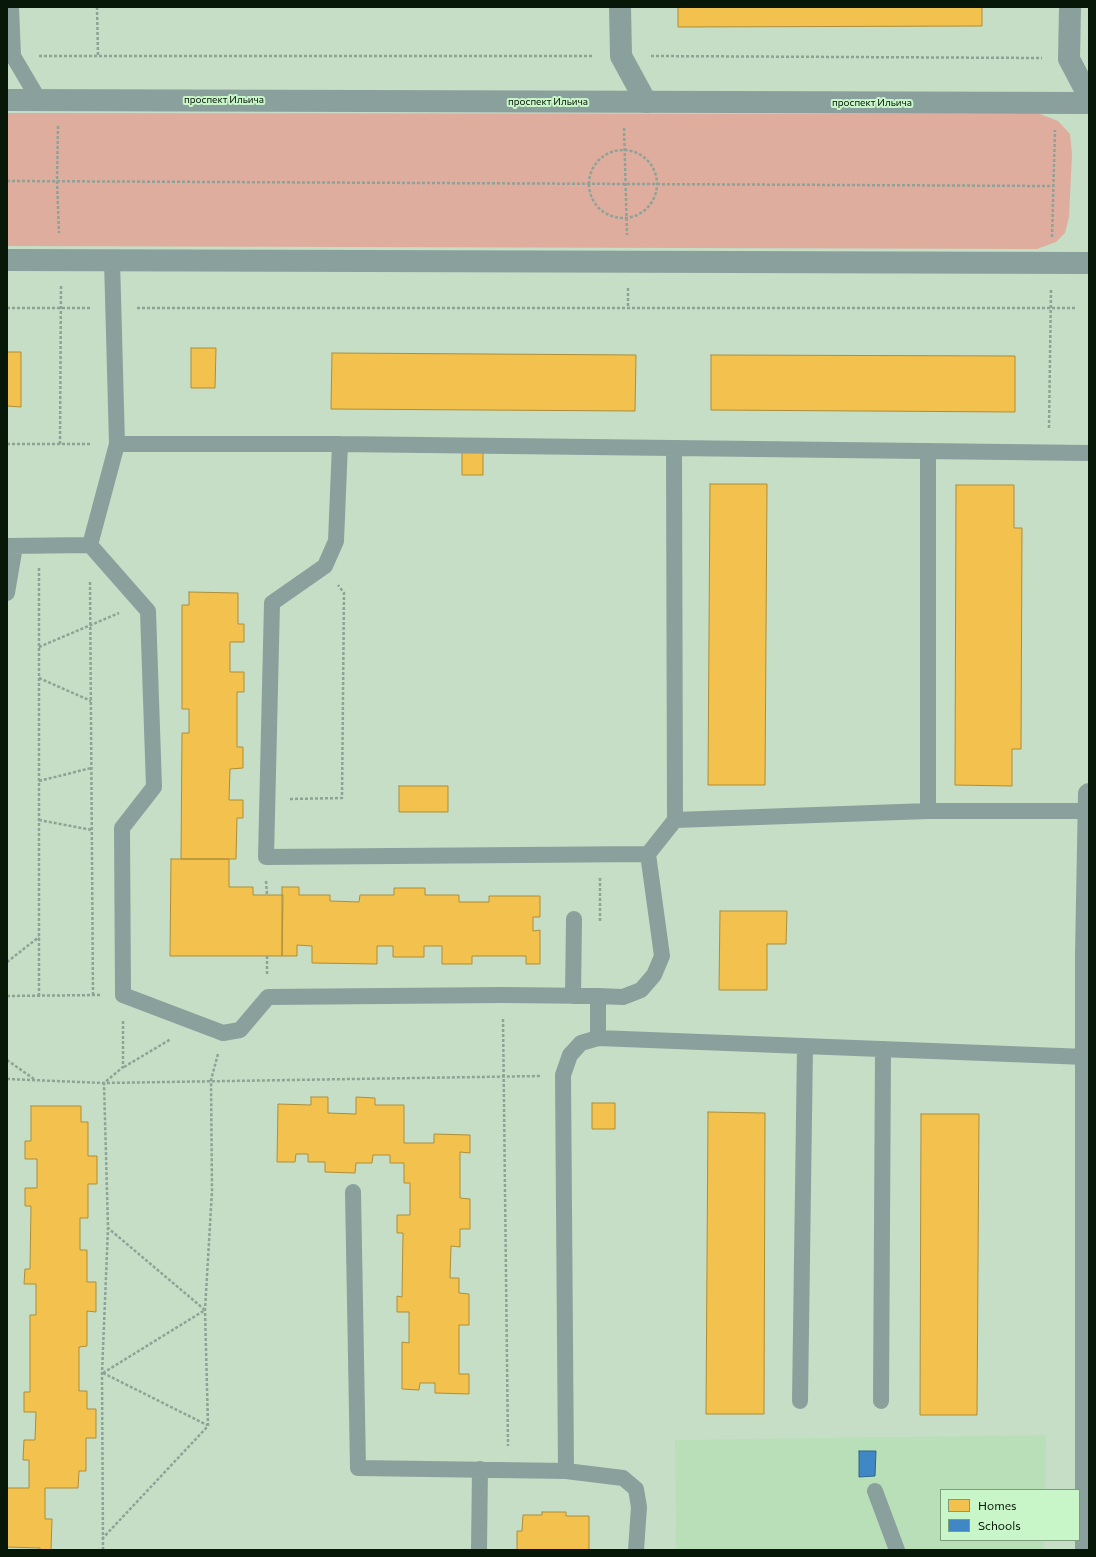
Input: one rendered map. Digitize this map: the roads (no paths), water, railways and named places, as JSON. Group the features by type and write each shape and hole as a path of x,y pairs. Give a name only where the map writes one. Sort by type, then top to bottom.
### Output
{"street":[{"path":"620,7 620,56 646,102"},
{"path":"1070,7 1069,58 1089,97"},
{"name":"проспект Ильича","path":"7,100 1089,103"},
{"path":"7,260 1089,263"},
{"path":"1086,1550 1086,1058 1089,794"}],"lane":[{"path":"11,7 13,56 39,100"},
{"path":"90,545 117,444 112,260"},
{"path":"117,444 305,449 340,444 1089,453"},
{"path":"340,444 336,541 325,566 272,603 266,857 648,854"},
{"path":"7,593 11,546 90,545 148,611 154,787 122,828 123,995 223,1032 240,1030 268,997 503,995 623,997 641,990 654,975 662,956 648,854 675,820 674,449"},
{"path":"928,451 928,811"},
{"path":"675,820 928,811 1089,811"},
{"path":"573,996 574,919"},
{"path":"598,996 598,1038"},
{"path":"566,1471 563,1075 570,1055 581,1043 598,1038 1086,1058"},
{"path":"800,1401 804,1046"},
{"path":"880,1401 883,1049"},
{"path":"353,1192 358,1468 566,1471 623,1478 636,1489 639,1507 636,1550"},
{"path":"479,1550 480,1469"},
{"path":"875,1492 897,1550"}]}
